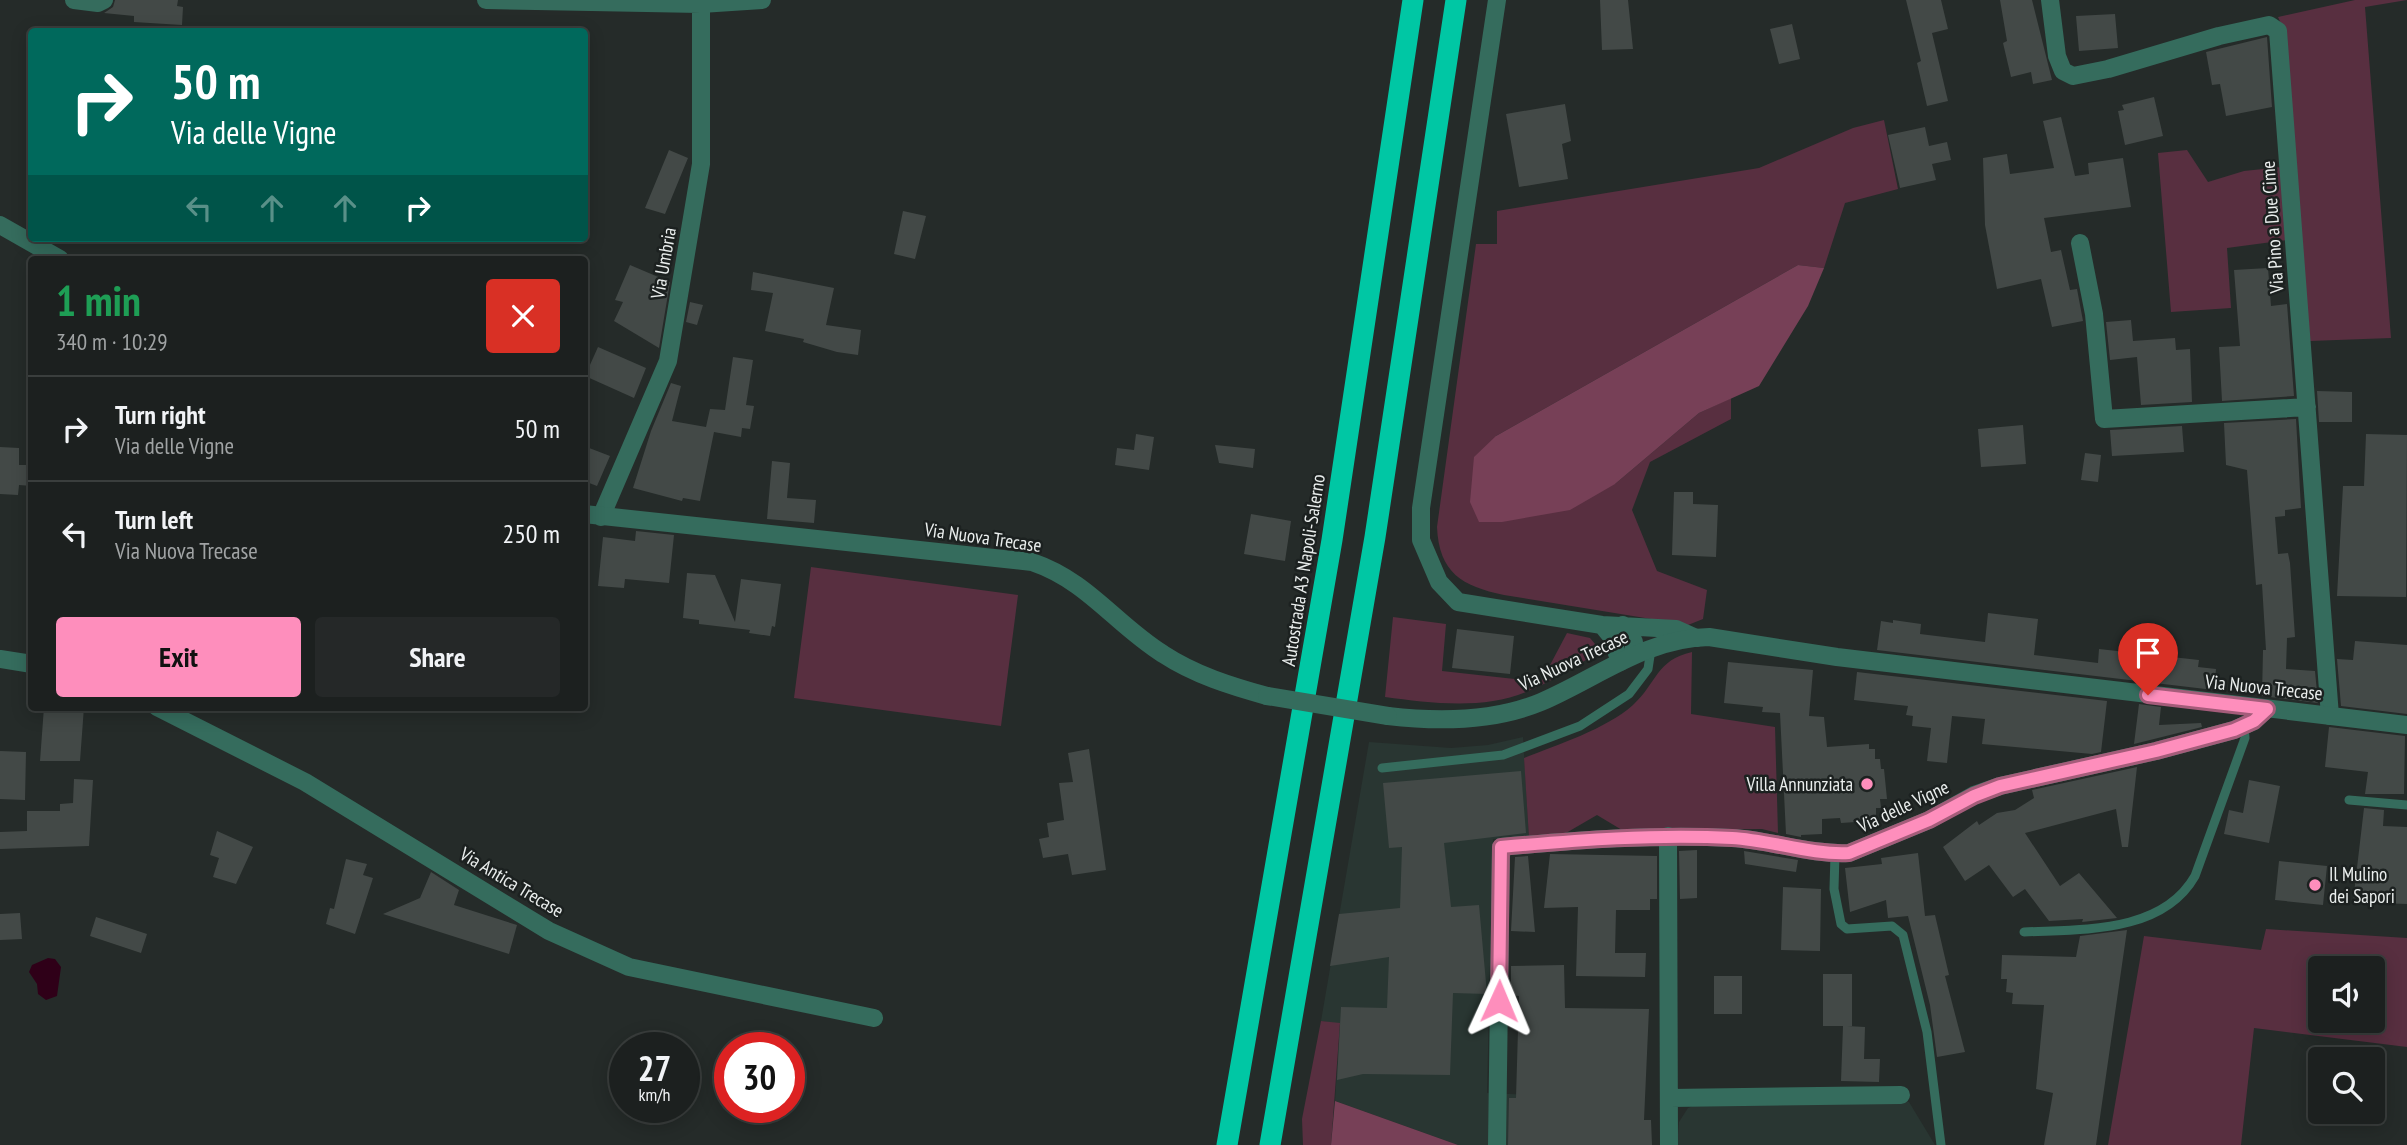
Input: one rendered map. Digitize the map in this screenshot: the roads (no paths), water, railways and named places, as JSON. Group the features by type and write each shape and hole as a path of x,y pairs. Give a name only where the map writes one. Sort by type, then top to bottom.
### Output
{"highway":[{"name":"Autostrada A3 Napoli-Salerno","path":"1227,1145 1332,540 1413,0"},
{"path":"1270,1145 1377,524 1456,0"}],"street":[{"path":"74,0 98,3 104,0"},
{"path":"486,0 701,4 762,0"},
{"path":"1497,0 1421,508 1421,540 1439,582 1458,602 1602,625 1676,629 1696,638"},
{"name":"Via Pino a Due Cime","path":"2050,0 2057,56 2063,71 2073,76 2232,33 2269,25 2278,31 2330,716"},
{"name":"Via Umbria","path":"593,515 668,361 701,164 701,4"},
{"path":"0,225 28,241"},
{"path":"30,242 55,256"},
{"path":"2080,243 2094,314 2104,419 2307,407"},
{"name":"Via Nuova Trecase","path":"593,515 1032,562 1058,571 1088,591 1162,654 1214,681 1267,696 1429,721 1500,715 1539,703 1635,654 1696,638 2407,725"},
{"path":"1602,625 1611,636 1635,654"},
{"path":"1622,625 1634,642 1635,654"},
{"path":"0,659 28,663"},
{"name":"Via delle Vigne","path":"1497,1145 1501,847 1668,836 1764,841 1835,854 1849,853 1918,825 1974,796 2000,786 2156,751 2244,726 2267,709"},
{"name":"Via Antica Trecase","path":"165,711 305,782 549,931 629,967 874,1018"},
{"path":"1668,836 1669,1145"},
{"path":"1670,1098 1901,1095"}],"lane":[{"path":"1382,768 1503,755 1580,726 1629,694 1648,669 1635,654"},
{"path":"2024,932 2103,927 2138,920 2171,903 2187,891 2195,876 2245,738 2244,726"},
{"path":"2349,800 2407,805"},
{"path":"1835,854 1834,889 1841,924 1847,929 1892,926 1903,935 1927,1032 1941,1145"}],"place":[{"name":"Villa Annunziata","path":"1867,784"},
{"name":"Il Mulino dei Sapori","path":"2315,885"}]}
